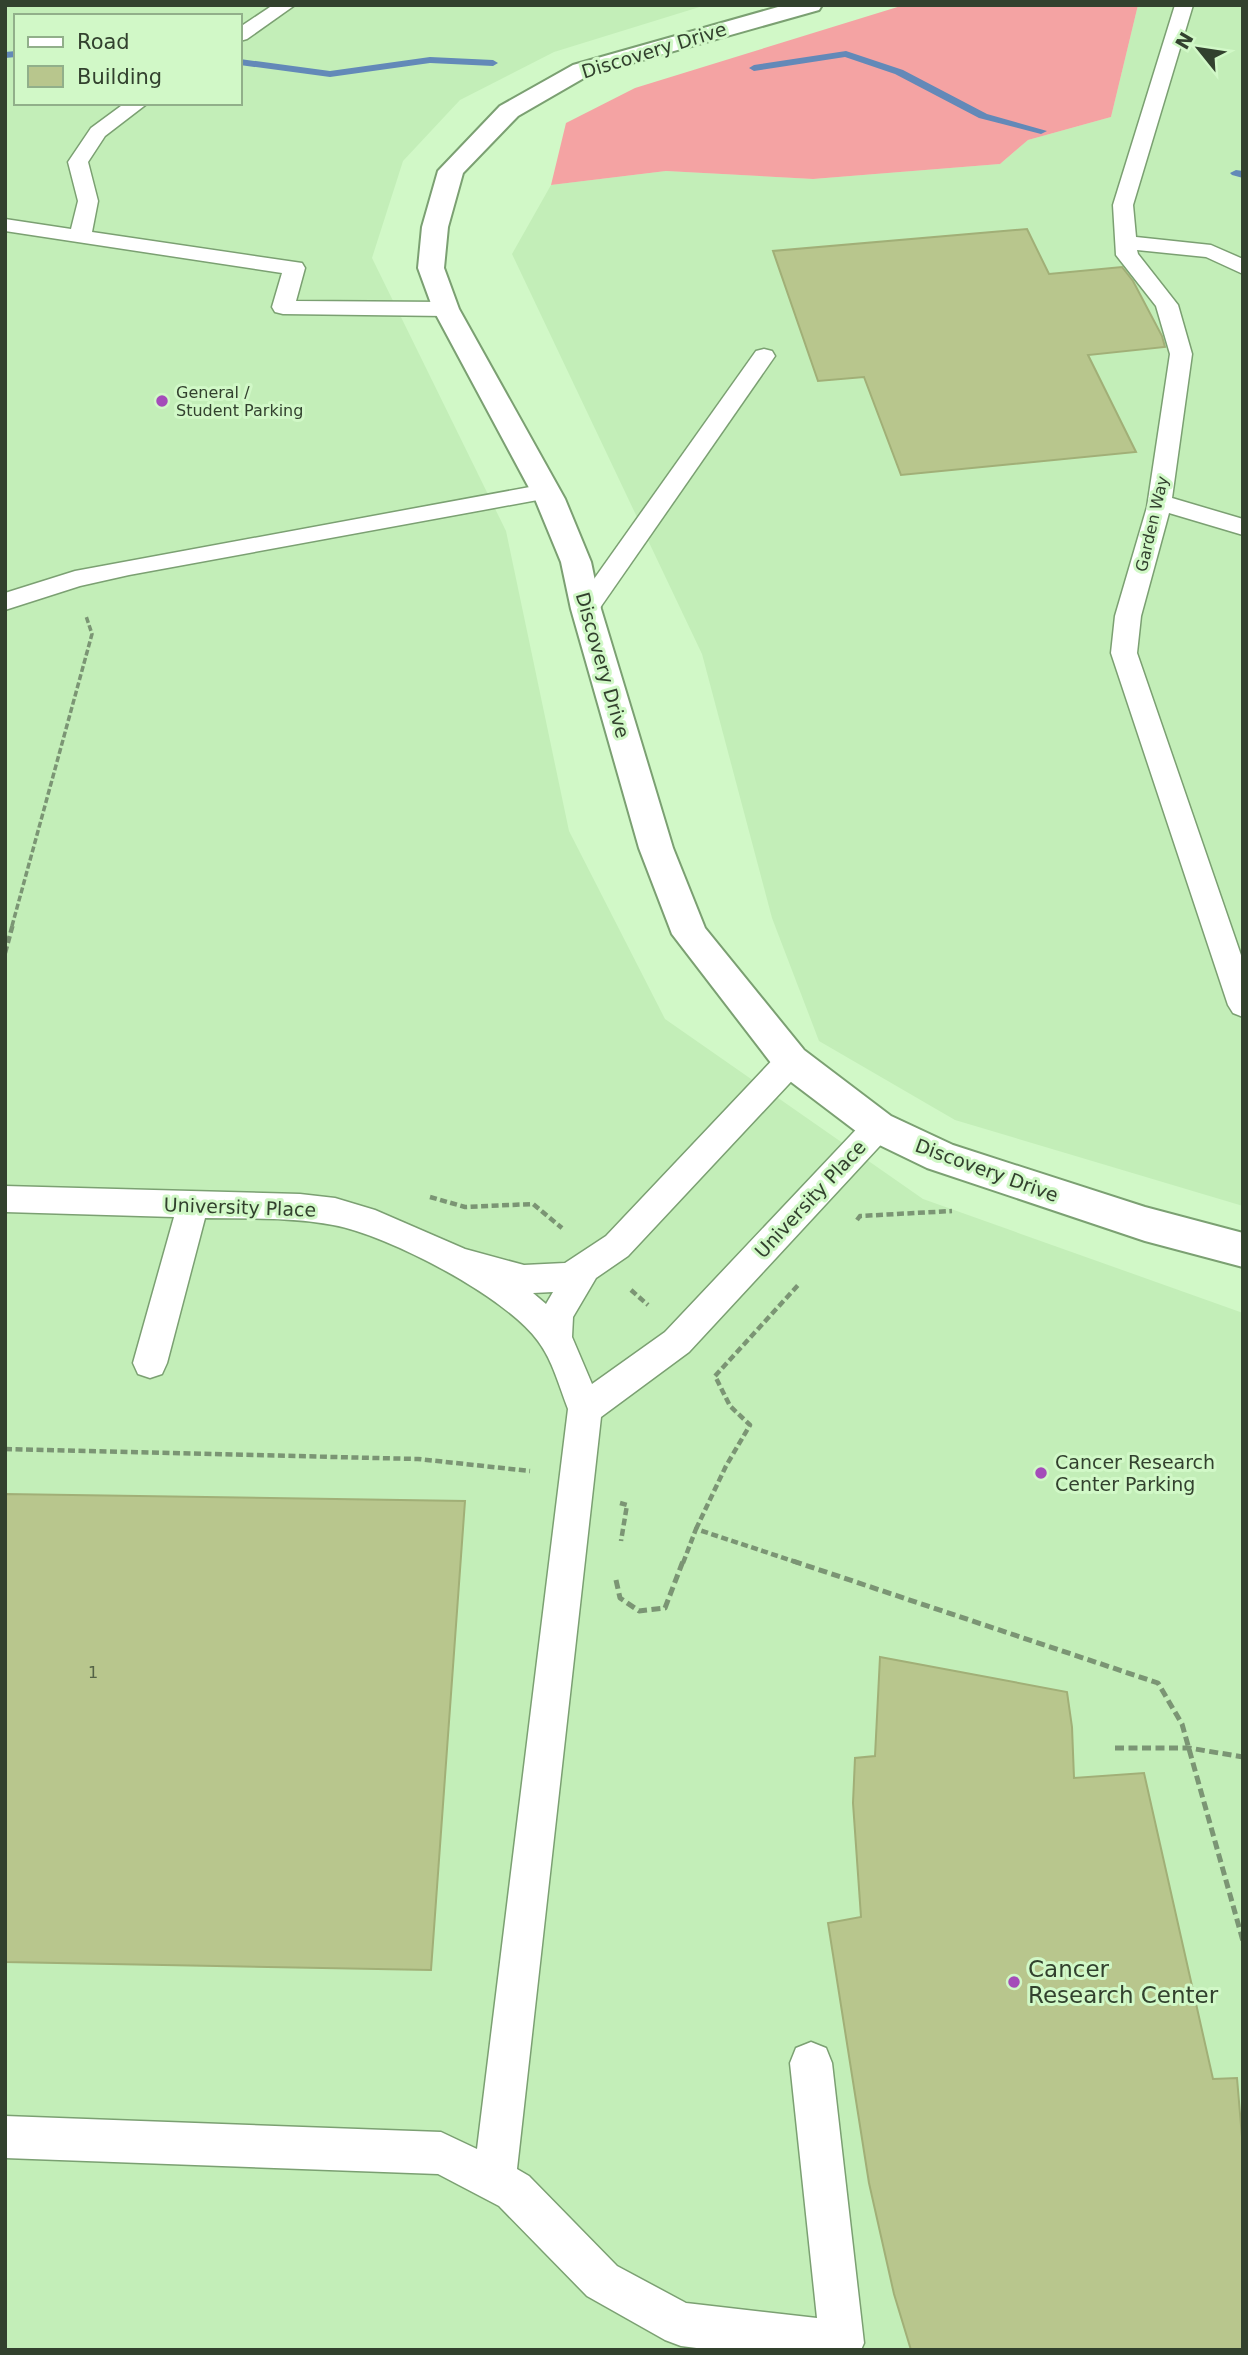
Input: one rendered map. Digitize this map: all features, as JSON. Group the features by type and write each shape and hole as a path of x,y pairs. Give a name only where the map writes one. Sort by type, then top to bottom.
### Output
{"street":[{"name":"Discovery Drive","path":"811,5 582,70 509,111 451,171 435,227 431,268 446,309 546,492 576,562 586,609 656,848 690,934 791,1061 878,1127 941,1157 1144,1224 1243,1250"}],"lane":[{"path":"242,34 286,5"},
{"name":"Garden Way","path":"1184,5 1123,205 1127,255 1167,305 1181,354 1160,502 1128,616 1124,653 1243,1005"},
{"path":"80,237 88,201 78,162 98,132 135,105"},
{"path":"5,225 295,268 283,307 446,309"},
{"path":"1126,242 1211,251 1243,268"},
{"path":"586,609 764,356"},
{"path":"5,602 75,579 268,540 546,492"},
{"path":"1160,502 1243,527"},
{"name":"University Place","path":"5,1199 300,1207 335,1212 375,1224 460,1262 524,1279 572,1277 617,1246 791,1061"},
{"name":"University Place","path":"585,1409 677,1342 878,1127"},
{"path":"150,1363 193,1205"},
{"path":"460,1262 506,1291 556,1337 585,1409 494,2180"},
{"name":"University Place","path":"556,1337 557,1315 585,1267"},
{"path":"5,2137 441,2153 514,2191 601,2281 681,2324 842,2343 811,2063"}],"path":[{"path":"5,953 92,634 75,579"},
{"path":"851,1226 860,1216 955,1211"},
{"path":"614,1570 620,1598 639,1611 665,1608 696,1529 726,1466 750,1425 730,1406 715,1376 805,1277"},
{"path":"5,1449 418,1460 520,1468 576,1484 627,1506 620,1546"},
{"path":"696,1529 1158,1683 1182,1724 1243,1941"},
{"path":"1115,1748 1189,1748 1243,1758"}],"shaded area":[{"path":"5,5 706,5 554,52 460,100 403,161 372,258 506,531 569,831 665,1019 923,1199 1243,1313 1243,2350 5,2350"},
{"path":"904,5 1138,5 1111,117 1028,140 1000,164 813,179 666,171 551,185 566,123 635,88"},
{"path":"1138,5 1243,5 1243,1206 955,1120 819,1041 772,918 702,654 512,254 551,185 666,171 813,179 1000,164 1028,140 1111,117"}],"building":[{"path":"1027,229 1049,274 1122,267 1133,281 1162,336 1165,347 1088,355 1136,452 901,475 864,377 818,381 773,251"},
{"path":"5,1494 465,1501 431,1970 5,1962"},
{"name":"Cancer Research Center","path":"880,1657 1067,1692 1072,1727 1074,1778 1144,1773 1213,2079 1237,2078 1243,2149 1243,2350 911,2350 894,2294 869,2183 828,1923 861,1917 853,1803 855,1758 875,1756"}],"waterway":[{"path":"5,55 14,54"},
{"path":"754,68 846,54 899,72 983,116 1041,131"},
{"path":"242,62 330,74 430,60 493,63"},
{"path":"1236,173 1243,175"}],"place":[{"name":"General / Student Parking","path":"162,401"},
{"name":"Cancer Research Center Parking","path":"1041,1473"},
{"name":"Cancer Research Center","path":"1014,1982"}]}
